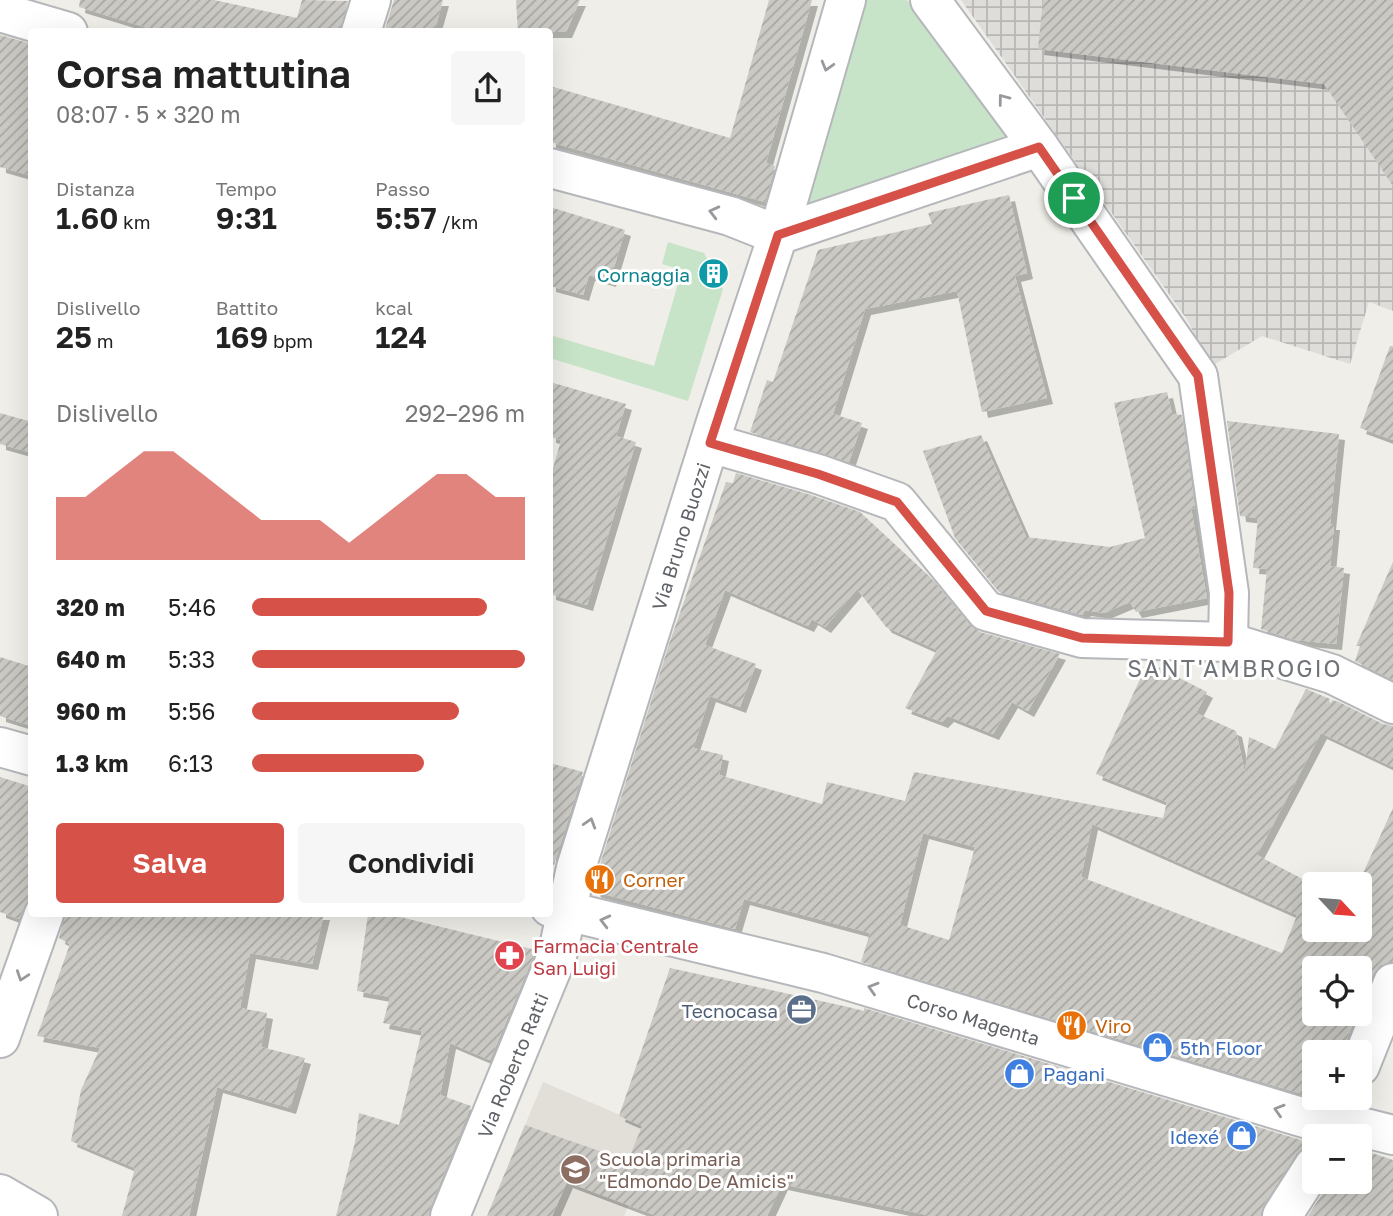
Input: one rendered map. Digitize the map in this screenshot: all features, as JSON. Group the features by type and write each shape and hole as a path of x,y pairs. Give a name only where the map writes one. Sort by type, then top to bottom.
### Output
{"street":[{"path":"362,28 371,0"},
{"name":"Via Bruno Buozzi","path":"557,910 580,855 778,235 846,0"},
{"path":"930,0 1039,147 1198,376 1229,593 1228,642"},
{"path":"0,12 54,28"},
{"path":"553,169 730,216 778,235 1039,147"},
{"path":"710,443 818,474 897,502 986,611 1082,638 1228,642 1332,674 1393,704"},
{"path":"0,747 28,755"},
{"name":"Corso Magenta","path":"557,910 823,973 1318,1122 1338,1119 1393,1135"},
{"name":"Via Roberto Ratti","path":"450,1216 557,956 557,910"},
{"path":"0,1038 43,917"},
{"path":"1370,1040 1393,983"},
{"path":"1282,1216 1302,1185"},
{"path":"0,1194 38,1216"}],"shaded area":[{"path":"961,0 1393,0 1393,311 1369,302 1350,364 1262,336 1210,367 1188,321"},
{"name":"Scuola primaria \"Edmondo De Amicis\"","path":"543,1082 660,1132 624,1216 487,1216"}],"green space":[{"path":"867,0 907,0 1008,135 803,210"},
{"path":"668,242 704,253 723,289 688,401 553,359 553,336 654,366 682,270 662,264"}],"building":[{"path":"80,0 214,0 297,18 302,0 348,1 341,28 148,28 79,7"},
{"path":"394,0 443,0 435,28 385,28"},
{"path":"516,0 580,0 566,32 553,32 553,28 518,28"},
{"path":"769,0 812,0 766,163 775,166 765,202 553,143 553,87 730,138"},
{"path":"1043,0 1393,0 1393,186 1324,84 1038,49"},
{"path":"0,35 28,43 28,175 0,167"},
{"path":"1009,195 1027,273 1015,276 1047,398 982,412 957,291 865,309 833,414 862,423 849,462 750,432 767,380 773,382 818,250 932,224 928,213"},
{"path":"553,208 625,230 610,281 589,275 583,295 553,287"},
{"path":"1390,346 1393,346 1393,440 1360,428"},
{"path":"553,383 626,404 616,436 636,442 587,605 553,595 553,468 561,440 553,438"},
{"path":"1167,392 1172,414 1182,415 1195,509 1191,508 1207,598 1136,612 1130,602 1104,613 1085,610 1082,615 999,592 955,538 923,451 981,435 1026,537 1110,547 1145,538 1114,403"},
{"path":"0,413 28,421 28,452 0,444"},
{"path":"1227,421 1339,434 1330,524 1334,524 1330,566 1344,568 1336,644 1295,640 1261,629 1267,569 1253,568 1258,518 1240,516"},
{"path":"736,473 860,512 929,576 970,625 980,632 1060,654 1028,711 1012,702 993,734 948,716 942,722 905,708 937,650 886,627 857,589 825,627 812,619 808,626 725,590 705,645 756,664 740,707 710,696 693,748 723,755 719,775 822,804 827,782 905,801 914,772 1163,818 1167,802 1096,774 1148,662 1207,692 1196,713 1236,731 1245,773 1249,737 1275,749 1306,689 1330,699 1329,707 1332,700 1339,702 1383,724 1393,726 1393,767 1321,733 1257,855 1302,879 1302,942 1372,942 1372,872 1364,872 1393,808 1393,962 1380,965 1372,977 1372,956 1302,956 1302,1026 1352,1026 1347,1040 1302,1040 1302,1094 861,962 870,933 744,899 735,929 594,890 669,644 726,482 733,483","holes":["1092,824 1297,915 1282,953 1081,877","923,833 975,847 949,940 900,925"]},
{"path":"1393,562 1393,680 1355,661 1360,646 1356,646"},
{"path":"0,657 28,666 28,725 0,716"},
{"path":"553,764 583,772 553,864"},
{"path":"0,777 28,786 28,901 19,919 0,912"},
{"path":"64,917 323,917 312,964 250,953 240,1008 267,1013 261,1047 305,1058 290,1108 217,1087 189,1216 122,1216 135,1168 71,1141 81,1090 100,1048 37,1036 70,944 59,938"},
{"path":"368,917 400,917 536,950 490,1060 450,1043 440,1095 471,1106 429,1216 336,1216 355,1142 359,1113 399,1125 422,1031 383,1023 390,997 357,991"},
{"path":"670,968 864,1011 864,1008 1302,1140 1302,1150 1296,1154 1264,1204 1260,1216 932,1216 782,1184 767,1216 657,1216 567,1182 552,1216 487,1216 525,1125 628,1161 642,1126 619,1116"},
{"path":"1372,1153 1393,1160 1393,1216 1308,1216 1322,1194 1372,1194"}],"place":[{"name":"Cornaggia","path":"713,274"},
{"name":"Corner","path":"600,879"},
{"name":"Farmacia Centrale San Luigi","path":"510,956"},
{"name":"Tecnocasa","path":"801,1010"},
{"name":"Viro","path":"1072,1025"},
{"name":"5th Floor","path":"1157,1047"},
{"name":"Pagani","path":"1020,1073"},
{"name":"Idexé","path":"1242,1136"},
{"name":"Scuola primaria \"Edmondo De Amicis\"","path":"576,1169"}],"district":[{"name":"SANT'AMBROGIO","path":"1235,668"}],"route":[{"path":"1039,147 1074,198 1198,376 1229,593 1228,642 1082,638 986,611 897,502 818,474 710,443 778,235 1039,147"}]}
